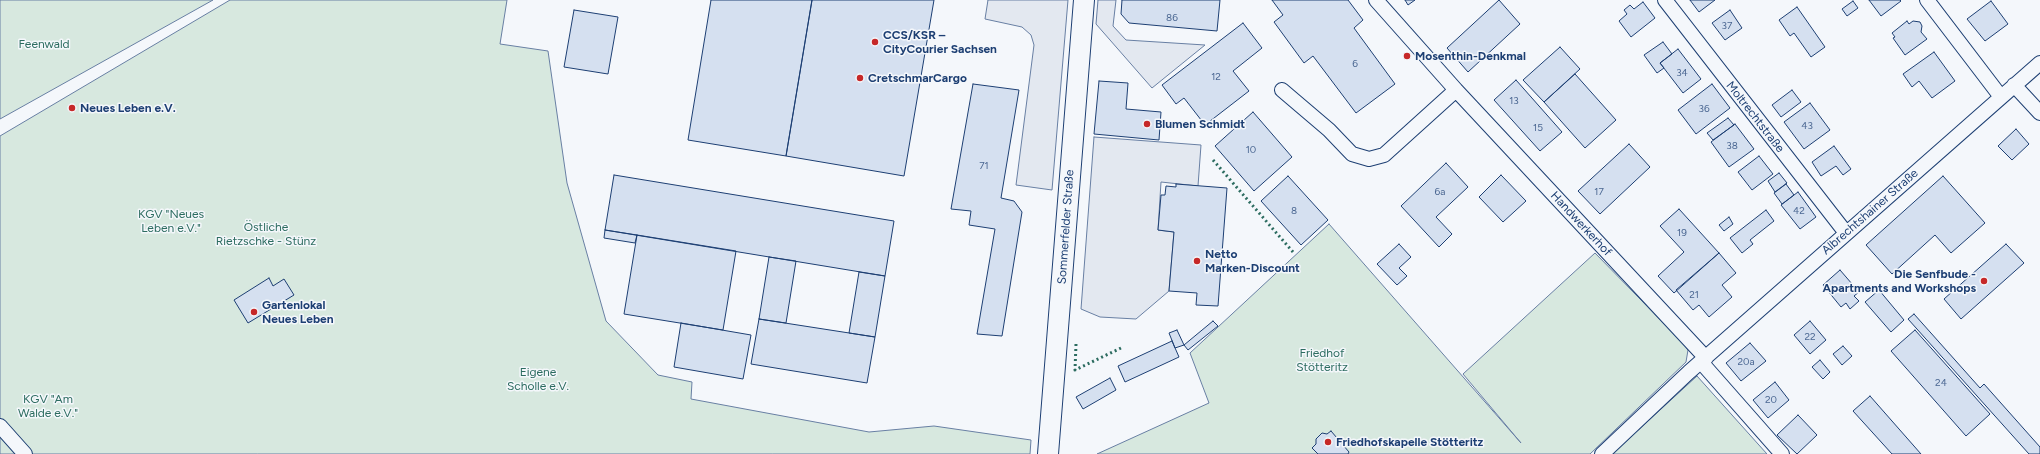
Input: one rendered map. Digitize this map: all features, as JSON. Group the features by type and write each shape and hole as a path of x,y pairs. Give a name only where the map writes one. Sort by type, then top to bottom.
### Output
{"main road":[{"name":"Sommerfelder Straße","path":"1048,454 1084,0"}],"street":[{"name":"Handwerkerhof","path":"1376,0 1456,90 1704,360"},
{"name":"Moltrechtstraße","path":"1665,0 1846,233"},
{"path":"1927,0 2001,97"},
{"name":"Albrechtshainer Straße","path":"1602,454 1846,233 2040,63"},
{"path":"2014,85 2040,112"},
{"path":"1282,90 1329,130 1352,154 1369,159 1384,155 1456,90"},
{"path":"1704,360 1782,454"},
{"path":"0,426 25,454"}],"green space":[{"name":"Feenwald","path":"0,0 213,0 0,119"},
{"name":"Östliche Rietzschke - Stünz","path":"230,0 507,0 500,44 548,51 567,183 606,321 658,375 692,382 691,399 869,432 934,426 1031,440 1030,454 0,454 0,136"},
{"name":"Friedhof Stötteritz","path":"1329,224 1521,443 1463,374 1595,253 1684,344 1688,350 1686,362 1590,454 1097,454 1209,403 1190,353"},
{"path":"1697,376 1767,454 1612,454"}],"shaded area":[{"path":"988,0 1068,0 1052,190 1016,185 1034,45 1031,35 1022,27 985,19"},
{"path":"1098,0 1116,0 1113,26 1126,40 1205,45 1152,88 1096,24"},
{"path":"1094,137 1201,145 1198,186 1161,182 1158,230 1174,232 1169,291 1136,319 1100,317 1081,309"}],"building":[{"path":"711,0 812,0 786,156 688,140"},
{"name":"CretschmarCargo","path":"812,0 934,0 904,176 786,156"},
{"path":"1122,0 1220,0 1217,31 1129,23 1121,14"},
{"path":"1272,0 1348,0 1363,20 1354,28 1395,84 1356,113 1313,56 1304,63 1274,22 1283,15"},
{"path":"1405,0 1415,0 1408,5"},
{"path":"1499,0 1520,24 1468,72 1447,48"},
{"path":"1690,0 1715,0 1699,12"},
{"path":"1869,0 1900,0 1901,1 1881,16"},
{"path":"1853,1 1858,8 1847,16 1842,9"},
{"path":"1991,1 2008,24 1985,41 1967,19"},
{"path":"1643,2 1655,18 1631,37 1619,21 1627,14 1624,10 1630,5 1634,9"},
{"path":"1797,7 1825,47 1811,57 1794,33 1790,36 1779,20"},
{"path":"574,10 618,17 608,74 564,67"},
{"path":"1730,10 1742,28 1725,40 1712,23"},
{"path":"1907,21 1909,24 1913,21 1920,22 1922,26 1921,32 1927,39 1905,55 1893,38 1895,37 1892,33"},
{"path":"1243,23 1262,48 1233,71 1249,91 1205,125 1184,98 1176,104 1162,85"},
{"path":"1663,42 1672,54 1660,63 1664,68 1657,73 1644,55"},
{"path":"1560,47 1580,69 1544,102 1523,80"},
{"path":"1678,49 1701,79 1683,93 1660,63"},
{"path":"1934,52 1955,81 1932,98 1919,81 1912,87 1903,74"},
{"path":"1575,74 1616,120 1585,148 1544,102"},
{"path":"1516,80 1562,132 1540,151 1494,100"},
{"path":"1099,81 1128,83 1126,109 1161,112 1159,140 1094,134"},
{"path":"973,84 1019,90 1001,198 1014,201 1022,212 1002,336 977,334 995,229 969,225 971,211 951,209"},
{"path":"1712,84 1730,108 1696,134 1678,110"},
{"path":"1792,90 1801,102 1781,117 1772,105"},
{"path":"1810,103 1830,130 1804,149 1784,122"},
{"path":"1253,112 1292,157 1254,191 1215,146"},
{"path":"1728,118 1734,125 1713,140 1707,133"},
{"path":"1735,124 1754,149 1729,167 1711,142"},
{"path":"2016,129 2029,144 2012,160 1998,146"},
{"path":"1629,144 1650,167 1600,214 1578,191"},
{"path":"1834,146 1851,169 1843,175 1836,166 1821,176 1812,162"},
{"path":"1759,156 1773,174 1752,190 1738,172"},
{"path":"1446,163 1468,187 1436,217 1452,234 1439,247 1401,206"},
{"path":"1779,173 1787,183 1775,192 1768,181"},
{"path":"614,175 894,221 885,276 605,230"},
{"path":"1501,175 1526,201 1503,222 1479,197"},
{"path":"1288,176 1328,220 1301,245 1261,201"},
{"path":"1943,176 1985,223 1951,253 1935,235 1892,274 1866,245"},
{"name":"Netto Marken-Discount","path":"1176,184 1227,188 1218,306 1196,305 1197,293 1169,291 1174,232 1158,230 1161,195 1165,195 1166,186 1176,187"},
{"path":"1786,184 1794,195 1782,204 1774,193"},
{"path":"1798,192 1816,217 1800,229 1781,205"},
{"path":"1679,209 1719,253 1674,293 1658,276 1684,252 1660,226"},
{"path":"1766,210 1774,221 1750,240 1753,244 1742,253 1730,238"},
{"path":"1729,217 1733,224 1724,231 1719,225"},
{"path":"605,230 637,235 635,243 604,238"},
{"path":"637,235 736,251 723,330 624,314"},
{"path":"1399,244 1411,257 1399,268 1407,276 1397,285 1377,264"},
{"name":"Die Senfbude - Apartments and Workshops","path":"2006,244 2024,263 1961,319 1944,299"},
{"path":"1719,253 1736,273 1722,285 1732,297 1709,317 1699,305 1693,310 1676,290"},
{"path":"769,257 796,261 786,323 759,319"},
{"path":"1840,270 1859,292 1854,296 1859,301 1850,309 1846,303 1841,307 1823,285"},
{"path":"859,272 885,276 875,337 849,333"},
{"name":"Gartenlokal Neues Leben","path":"269,278 273,286 284,279 294,295 248,323 234,300"},
{"path":"1879,290 1904,320 1891,332 1865,302"},
{"path":"1914,314 1980,388 1984,384 2040,447 2040,454 2029,454 1908,319"},
{"path":"759,319 875,337 867,383 751,364"},
{"path":"1213,321 1218,326 1188,350 1184,345"},
{"path":"1810,321 1826,340 1810,354 1794,335"},
{"path":"681,323 751,335 743,379 674,367"},
{"path":"1177,330 1184,345 1175,348 1169,333"},
{"path":"1915,330 1990,414 1966,436 1891,351"},
{"path":"1172,341 1179,357 1125,382 1118,366"},
{"path":"1750,343 1766,361 1741,381 1726,363"},
{"path":"1843,346 1852,356 1842,365 1833,354"},
{"path":"1820,360 1830,372 1823,379 1812,367"},
{"path":"1110,378 1116,390 1083,409 1076,397"},
{"path":"1775,382 1789,400 1768,418 1753,400"},
{"path":"1870,396 1921,454 1892,454 1853,411"},
{"path":"1798,415 1817,435 1797,454 1777,435"},
{"name":"Friedhofskapelle Stötteritz","path":"1331,431 1349,452 1348,454 1318,454 1312,448 1316,444 1316,439 1322,433 1327,434"}],"hedge":[{"path":"1213,160 1293,252"},
{"path":"1076,344 1075,370 1121,348"}],"place":[{"name":"CCS/KSR – CityCourier Sachsen","path":"875,42"},
{"name":"Mosenthin-Denkmal","path":"1407,56"},
{"name":"CretschmarCargo","path":"860,78"},
{"name":"Neues Leben e.V.","path":"72,108"},
{"name":"Blumen Schmidt","path":"1147,124"},
{"name":"Netto Marken-Discount","path":"1197,261"},
{"name":"Die Senfbude - Apartments and Workshops","path":"1984,281"},
{"name":"Gartenlokal Neues Leben","path":"254,312"},
{"name":"Friedhofskapelle Stötteritz","path":"1328,442"}],"park label":[{"name":"KGV \"Neues Leben e.V.\"","path":"171,221"},
{"name":"Eigene Scholle e.V.","path":"538,379"},
{"name":"KGV \"Am Walde e.V.\"","path":"48,406"}]}
